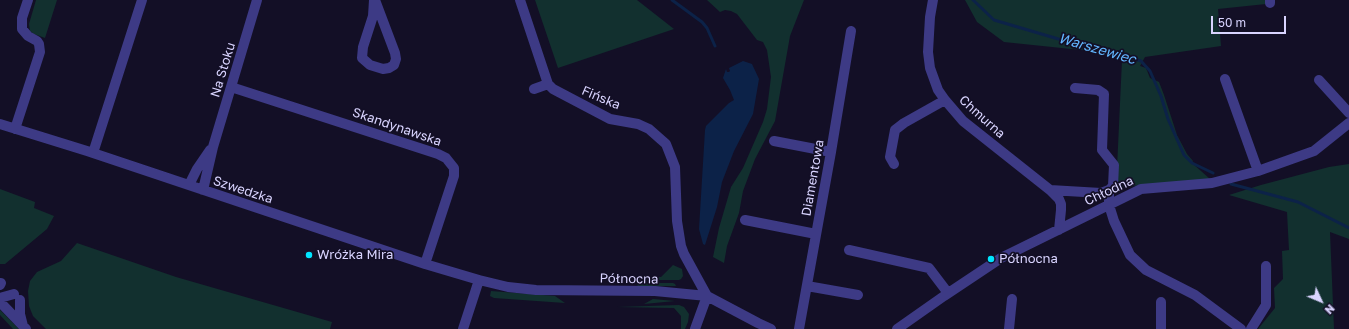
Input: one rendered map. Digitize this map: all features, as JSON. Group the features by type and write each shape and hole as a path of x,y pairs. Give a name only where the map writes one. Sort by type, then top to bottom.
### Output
{"street":[{"path":"15,130 40,52 37,41 28,36 22,29 22,18 28,0"},
{"path":"93,153 142,0"},
{"name":"Na Stoku","path":"203,190 213,147 257,0"},
{"path":"375,0 396,59 394,65 383,69 370,65 362,58 363,47 373,16 375,0"},
{"path":"520,0 548,84 534,89"},
{"name":"Chmurna","path":"933,0 929,28 929,61 935,80 945,100 959,117 969,126 1050,190 1059,199 1061,204 1059,230"},
{"name":"Diamentowa","path":"799,329 808,286 851,32"},
{"path":"1225,79 1258,171"},
{"path":"1319,80 1349,113"},
{"name":"Fińska","path":"548,84 553,90 610,118 638,124 648,129 666,144 675,167 677,221 681,246 707,296"},
{"name":"Skandynawska","path":"231,87 438,154 446,158 454,168 454,176 425,264"},
{"path":"1050,190 1101,193 1109,190 1113,186 1114,165 1102,150 1104,94 1098,90 1075,88"},
{"path":"894,164 890,157 895,130 904,123 945,100"},
{"name":"Chłodna","path":"897,329 1001,258 1141,189 1212,183 1258,171 1314,151 1349,123"},
{"name":"Szwedzka","path":"0,124 15,130 93,153 425,264 479,280"},
{"path":"774,141 831,152"},
{"name":"Na Stoku","path":"189,185 197,168 213,147"},
{"path":"1109,190 1109,205 1114,221 1130,255 1146,270 1195,295 1241,329"},
{"path":"745,220 816,234"},
{"path":"848,250 929,268 948,293"},
{"path":"1251,329 1266,305 1266,266"},
{"path":"463,329 479,280"},
{"name":"Północna","path":"479,280 508,287 536,290 651,291 707,296 771,329"},
{"path":"808,286 858,295"},
{"path":"696,329 707,296"},
{"path":"0,298 17,297 20,314 25,327"},
{"path":"1009,329 1012,299"},
{"path":"0,302 25,327"},
{"path":"1160,302 1161,329"}],"green space":[{"path":"36,0 57,0 45,38 30,31 29,24"},
{"path":"535,0 637,0 674,29 558,68"},
{"path":"707,0 804,0 790,36 775,121 755,159 743,191 739,213 727,246 724,263 713,257 719,228 731,187 743,168 763,122 767,109 771,77 767,50 763,42 757,40 737,14 725,10 720,12"},
{"path":"965,0 1265,0 1266,4 1218,9 1221,46 1145,57 1140,66 1146,68 1150,78 1159,82 1177,135 1187,154 1193,161 1192,163 1210,179 1139,185 1116,190 1122,60 1100,52 1004,42 977,22"},
{"path":"1349,164 1349,239 1330,232 1334,329 1258,329 1275,308 1274,288 1283,279 1282,251 1289,250 1287,212 1229,195 1329,167"},
{"path":"0,189 35,202 34,208 54,216 47,229 5,264 0,264"},
{"path":"77,243 176,277 332,322 330,329 46,329 33,316 29,306 28,291 30,281 37,272 61,261"},
{"path":"673,265 682,269 683,276 679,280 637,280 637,277 661,277"},
{"path":"636,283 673,283 676,286 638,286"},
{"path":"491,291 555,296 565,303 494,298 490,296"},
{"path":"653,299 675,301 644,304"},
{"path":"679,305 684,307 689,314 685,329 681,329 681,316 674,308 617,307"},
{"path":"0,310 19,329 13,329 0,315"}],"water":[{"path":"743,61 752,64 759,79 753,114 734,151 722,182 717,207 705,245 703,244 699,229 705,130 706,126 729,103 734,100 723,78 726,69 727,72 729,72 729,68"}],"waterway":[{"path":"672,0 702,22 707,28 715,46"},
{"name":"Warszewiec","path":"973,0 994,20 1141,61 1150,71 1161,96 1168,119 1184,155 1192,163 1213,173"},
{"name":"Warszewiec","path":"1231,184 1298,202 1349,228"}],"place":[{"name":"Wróżka Mira","path":"309,255"},
{"name":"Północna","path":"991,259"}]}
